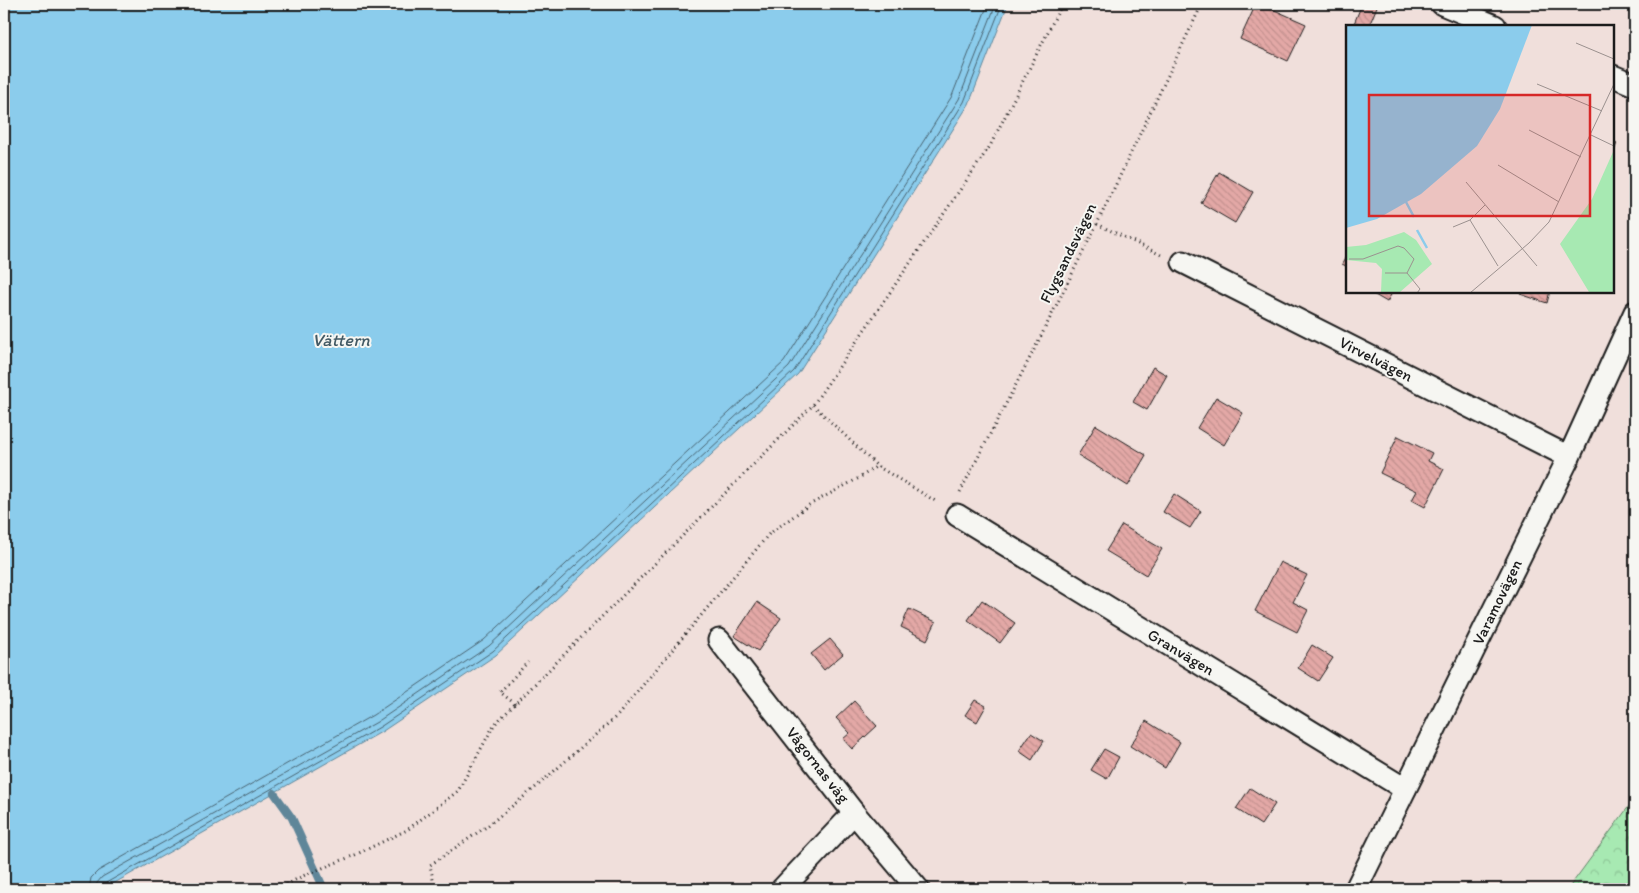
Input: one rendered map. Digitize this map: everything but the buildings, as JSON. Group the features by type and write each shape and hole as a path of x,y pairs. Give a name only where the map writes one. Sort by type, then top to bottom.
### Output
{"street":[{"path":"1442,4 1494,25"},
{"path":"1614,76 1635,85"},
{"name":"Virvelvägen","path":"1183,262 1569,457"},
{"name":"Varamovägen","path":"1356,889 1569,457 1635,312"},
{"name":"Granvägen","path":"950,510 1405,789"},
{"name":"Vågornas väg","path":"719,640 854,813 918,889"},
{"path":"782,889 854,813"}],"path":[{"path":"277,889 306,875 355,856 407,830 458,790 494,725 813,405 990,146 1062,4"},
{"name":"Flygsandsvägen","path":"959,493 1097,224 1202,4"},
{"path":"1097,224 1162,256 1183,262"},
{"path":"813,405 877,466 950,510"},
{"path":"435,889 430,865 500,816 618,716 769,534 809,505 877,466"},
{"path":"515,704 500,692 528,662"}],"green space":[{"path":"1635,798 1635,889 1568,889"}],"water":[{"name":"Vättern","path":"4,4 1008,4 969,104 798,374 496,655 383,731 104,889 4,889"}],"waterway":[{"path":"274,793 292,818 324,889"}]}
